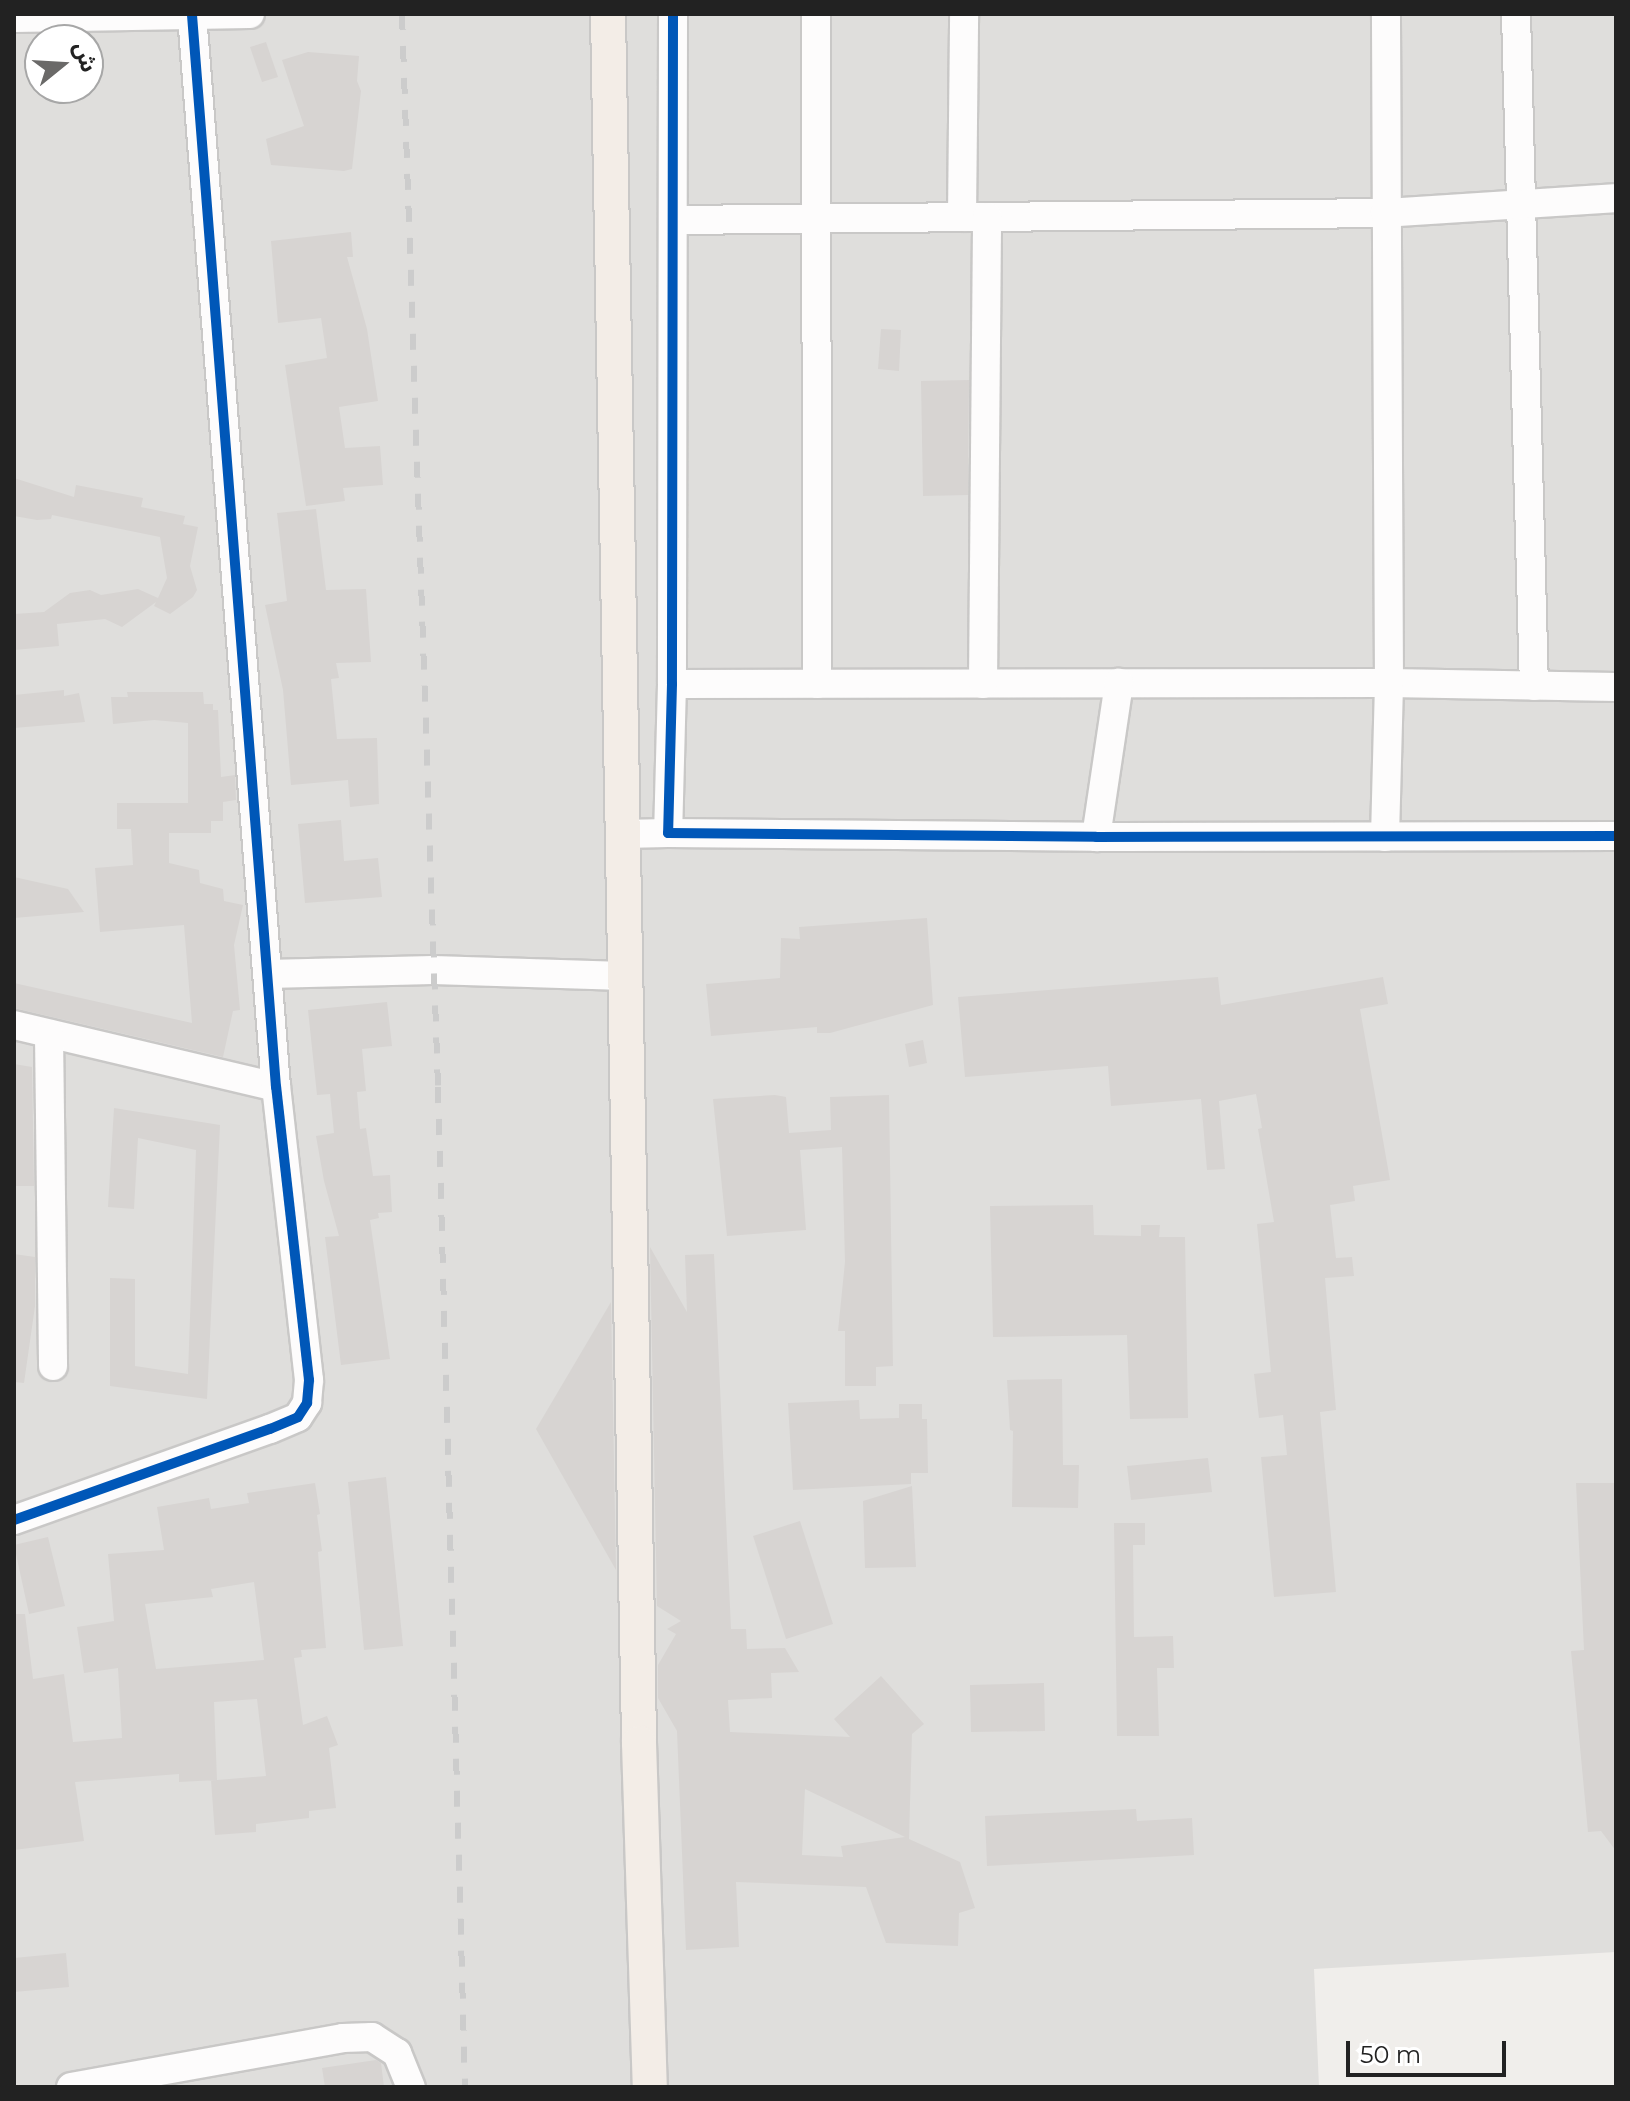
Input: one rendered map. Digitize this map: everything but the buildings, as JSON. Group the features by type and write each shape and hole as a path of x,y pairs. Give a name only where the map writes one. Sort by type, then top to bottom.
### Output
{"main road":[{"path":"608,14 624,976 650,2087"}],"street":[{"path":"14,1520 270,1429 298,1417 307,1403 309,1380 276,1087 192,14"},
{"path":"14,18 250,14"},
{"path":"668,833 672,684 673,14"},
{"path":"816,14 817,684"},
{"path":"964,14 974,217 983,684"},
{"path":"1385,837 1389,683 1386,14"},
{"path":"1516,14 1534,686"},
{"path":"673,220 1385,213 1616,198"},
{"path":"1096,837 1119,683"},
{"path":"672,684 1389,683 1616,687"},
{"path":"622,834 1616,836"},
{"path":"267,974 433,970 624,976"},
{"path":"14,1025 276,1087"},
{"path":"49,1034 53,1366"},
{"path":"71,2087 343,2038 372,2037 397,2053 411,2087"}],"shaded area":[{"path":"14,14 1616,14 1616,1952 1314,1969 1319,2087 14,2087"}],"railway":[{"path":"402,14 438,1087 465,2087"}],"cycle path":[{"path":"14,1520 270,1429 298,1417 307,1403 309,1380 276,1087 192,14"},
{"path":"673,14 672,684 668,833 1096,837 1616,836"}]}
